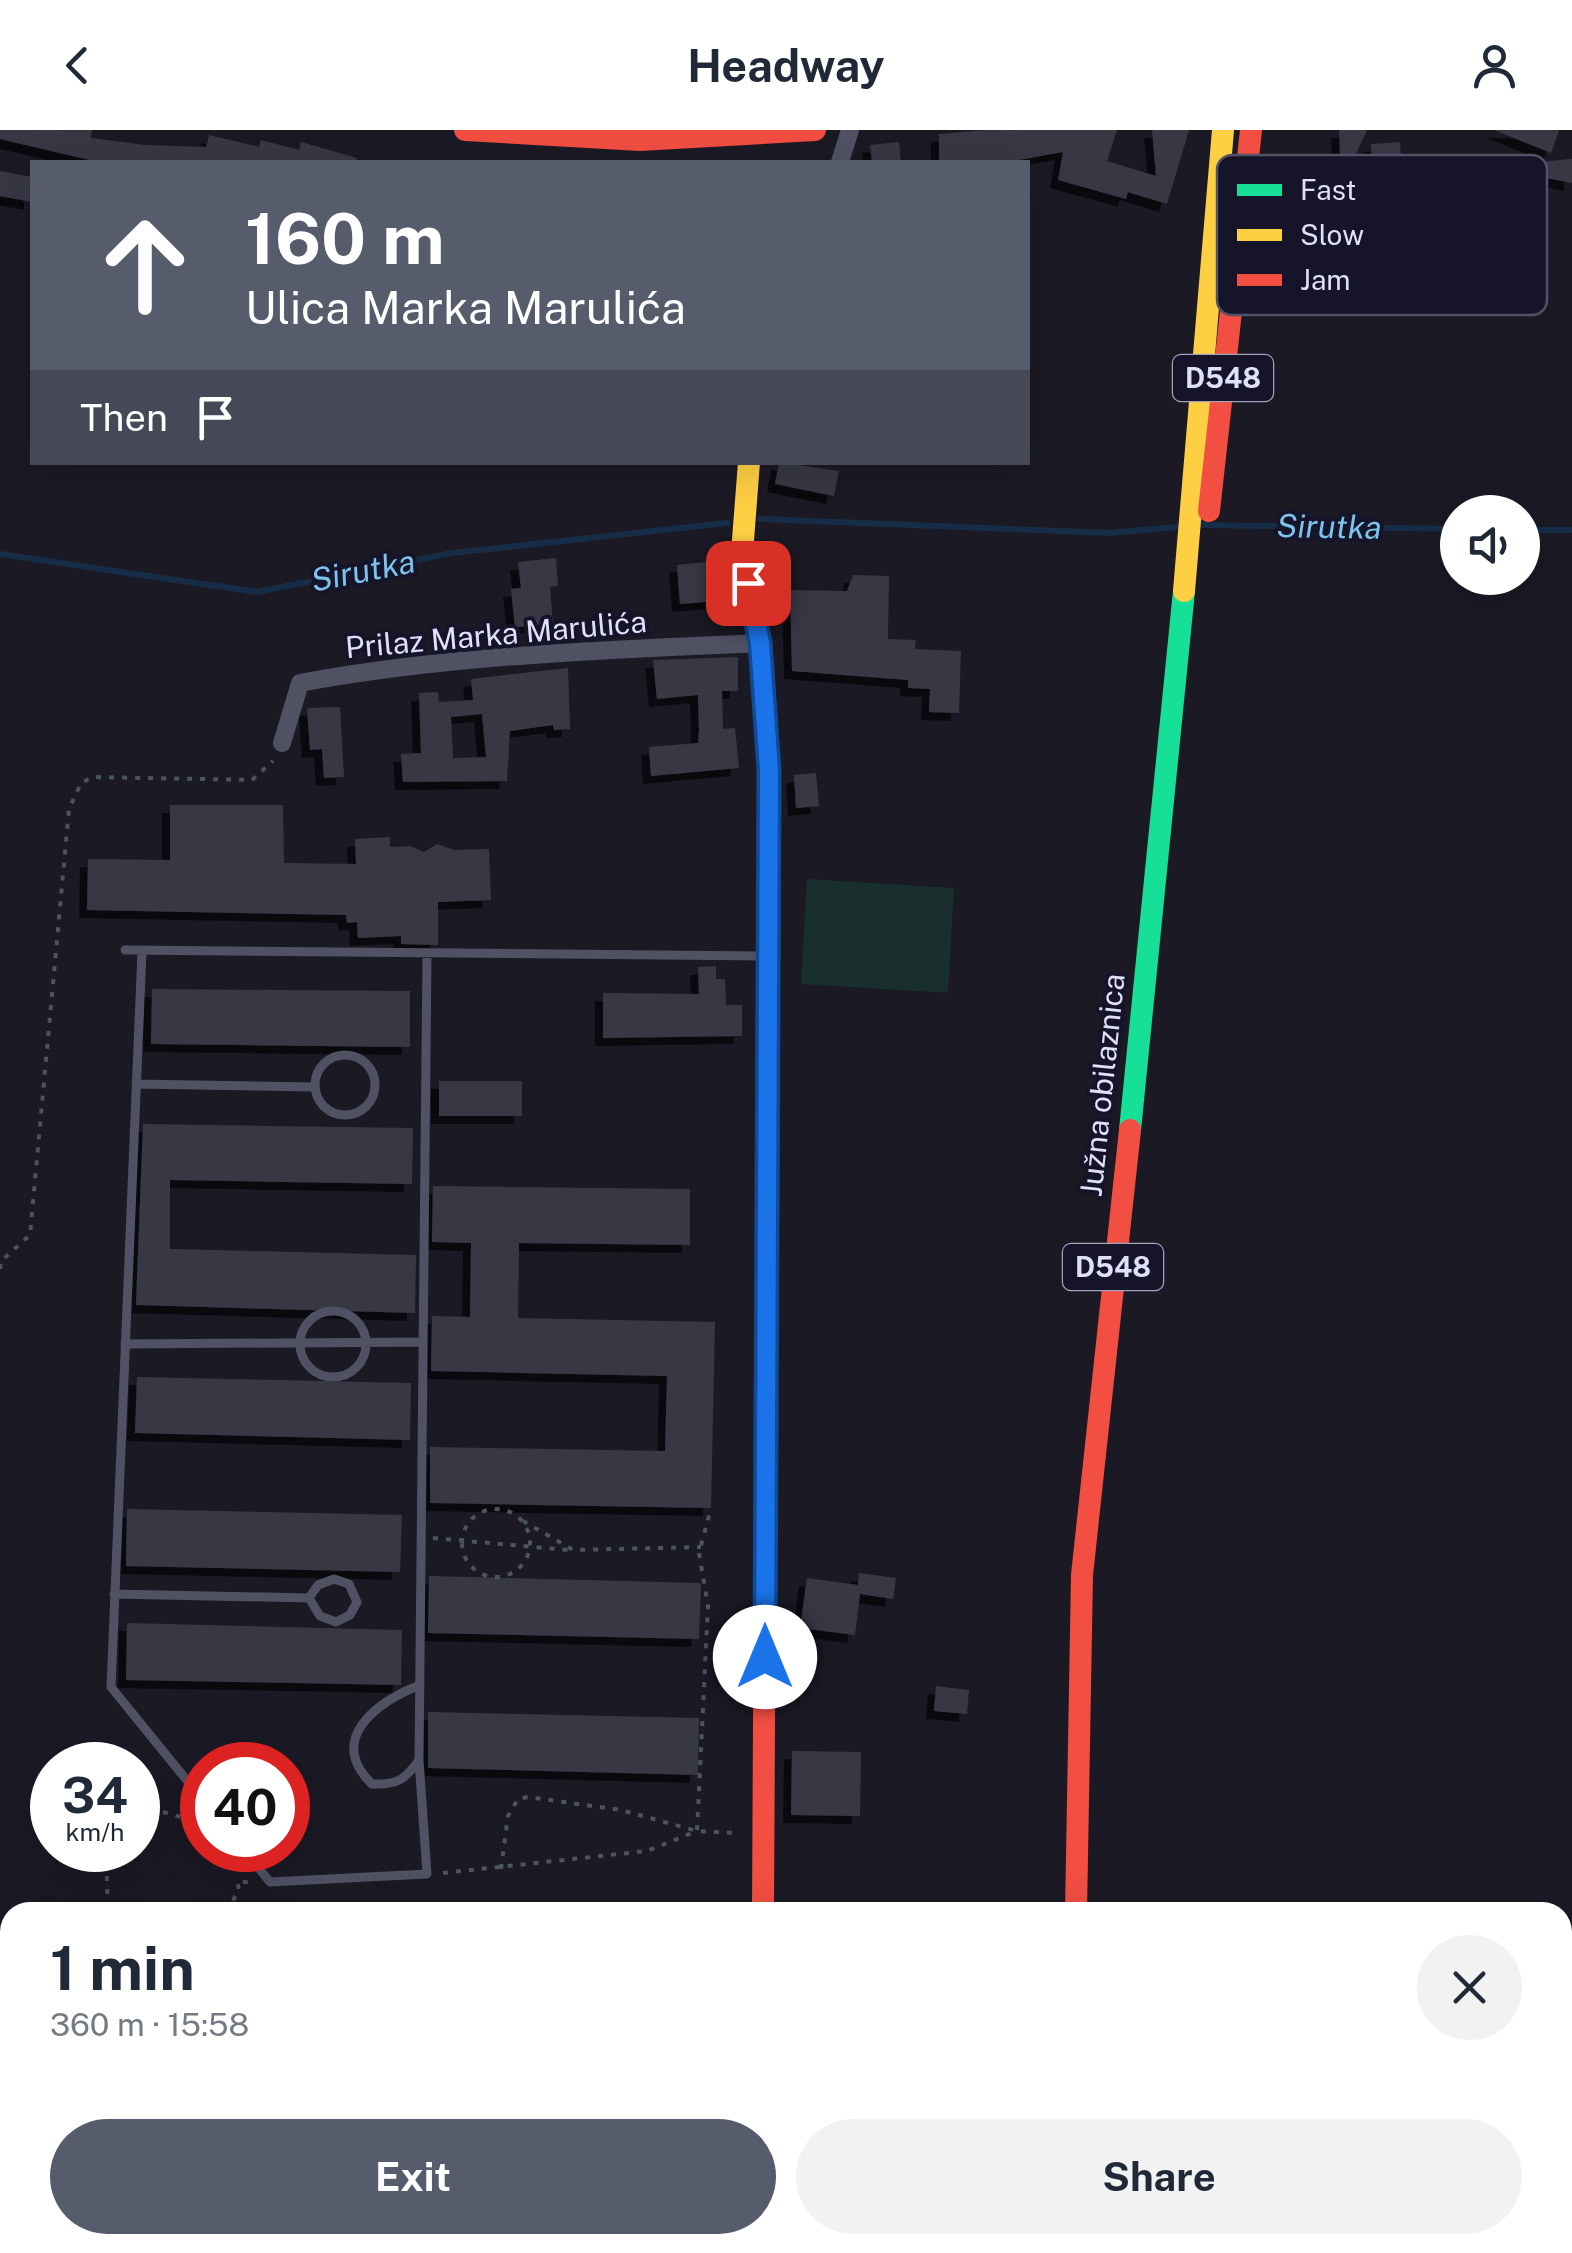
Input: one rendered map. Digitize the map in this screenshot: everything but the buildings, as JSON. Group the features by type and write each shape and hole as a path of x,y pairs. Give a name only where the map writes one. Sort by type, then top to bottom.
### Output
{"main road":[{"path":"465,130 615,143 707,141 815,130"},
{"name":"Južna obilaznica","path":"1221,155 1223,130"},
{"name":"Južna obilaznica","path":"1248,155 1251,130"},
{"name":"Južna obilaznica","path":"1076,1902 1082,1575 1184,624 1185,554 1217,197"},
{"name":"Južna obilaznica","path":"1184,624 1204,559 1231,315"},
{"path":"748,465 744,478 742,553 760,643 769,770 763,1902"}],"street":[{"path":"841,160 850,130"},
{"name":"Prilaz Marka Marulića","path":"282,743 300,683 361,672 580,652 760,643"}],"lane":[{"path":"125,950 768,956"},
{"path":"142,951 110,1687 180,1773"},
{"path":"262,1872 270,1882 427,1874 419,1760 426,953"},
{"path":"337,1056 366,1063 375,1081 372,1100 348,1115 330,1111 315,1087 321,1068 337,1056"},
{"path":"136,1084 315,1087"},
{"path":"327,1311 349,1315 364,1332 366,1342 365,1353 353,1370 333,1378 306,1364 300,1343 308,1322 327,1311"},
{"path":"125,1344 423,1342"},
{"path":"334,1579 349,1584 358,1602 350,1615 336,1622 320,1616 309,1598 318,1585 334,1579"},
{"path":"114,1594 309,1598"},
{"path":"419,1760 408,1777 395,1784 372,1784 360,1772 351,1750 359,1726 398,1693 420,1684"}],"path":[{"path":"0,1269 1,1261 30,1235 69,809 82,783 94,777 252,780 272,764 282,743"},
{"path":"697,1831 708,1606 701,1547 711,1508"},
{"path":"520,1520 530,1546 519,1568 509,1575 487,1576 469,1564 462,1540 470,1522 489,1510 512,1513 573,1550"},
{"path":"421,1538 573,1550 701,1547"},
{"path":"501,1869 508,1816 518,1799 620,1810 697,1831 735,1833"},
{"path":"427,1874 647,1851 697,1831"},
{"path":"107,1872 108,1902"},
{"path":"232,1902 239,1889 237,1882 270,1882"}],"green space":[{"path":"807,879 954,888 948,993 801,984"}],"waterway":[{"name":"Sirutka","path":"760,519 1111,533 1176,527"},
{"name":"Sirutka","path":"0,554 257,592 452,553 727,523"},
{"name":"Sirutka","path":"1200,525 1440,529"},
{"name":"Sirutka","path":"1540,530 1572,530"}],"traffic: fast":[{"path":"1130,1130 1184,591"}],"traffic: slow":[{"path":"1221,155 1223,130"},
{"path":"1184,591 1217,201"},
{"path":"749,465 742,553 761,643 769,770 767,1158"}],"traffic: jam":[{"path":"465,130 640,140 815,130"},
{"path":"1248,155 1251,130"},
{"path":"1209,511 1231,315"},
{"path":"1076,1902 1082,1575 1130,1130"},
{"path":"763,1902 767,1158"}],"route":[{"path":"748,583 760,643 769,770 765,1657"}]}
